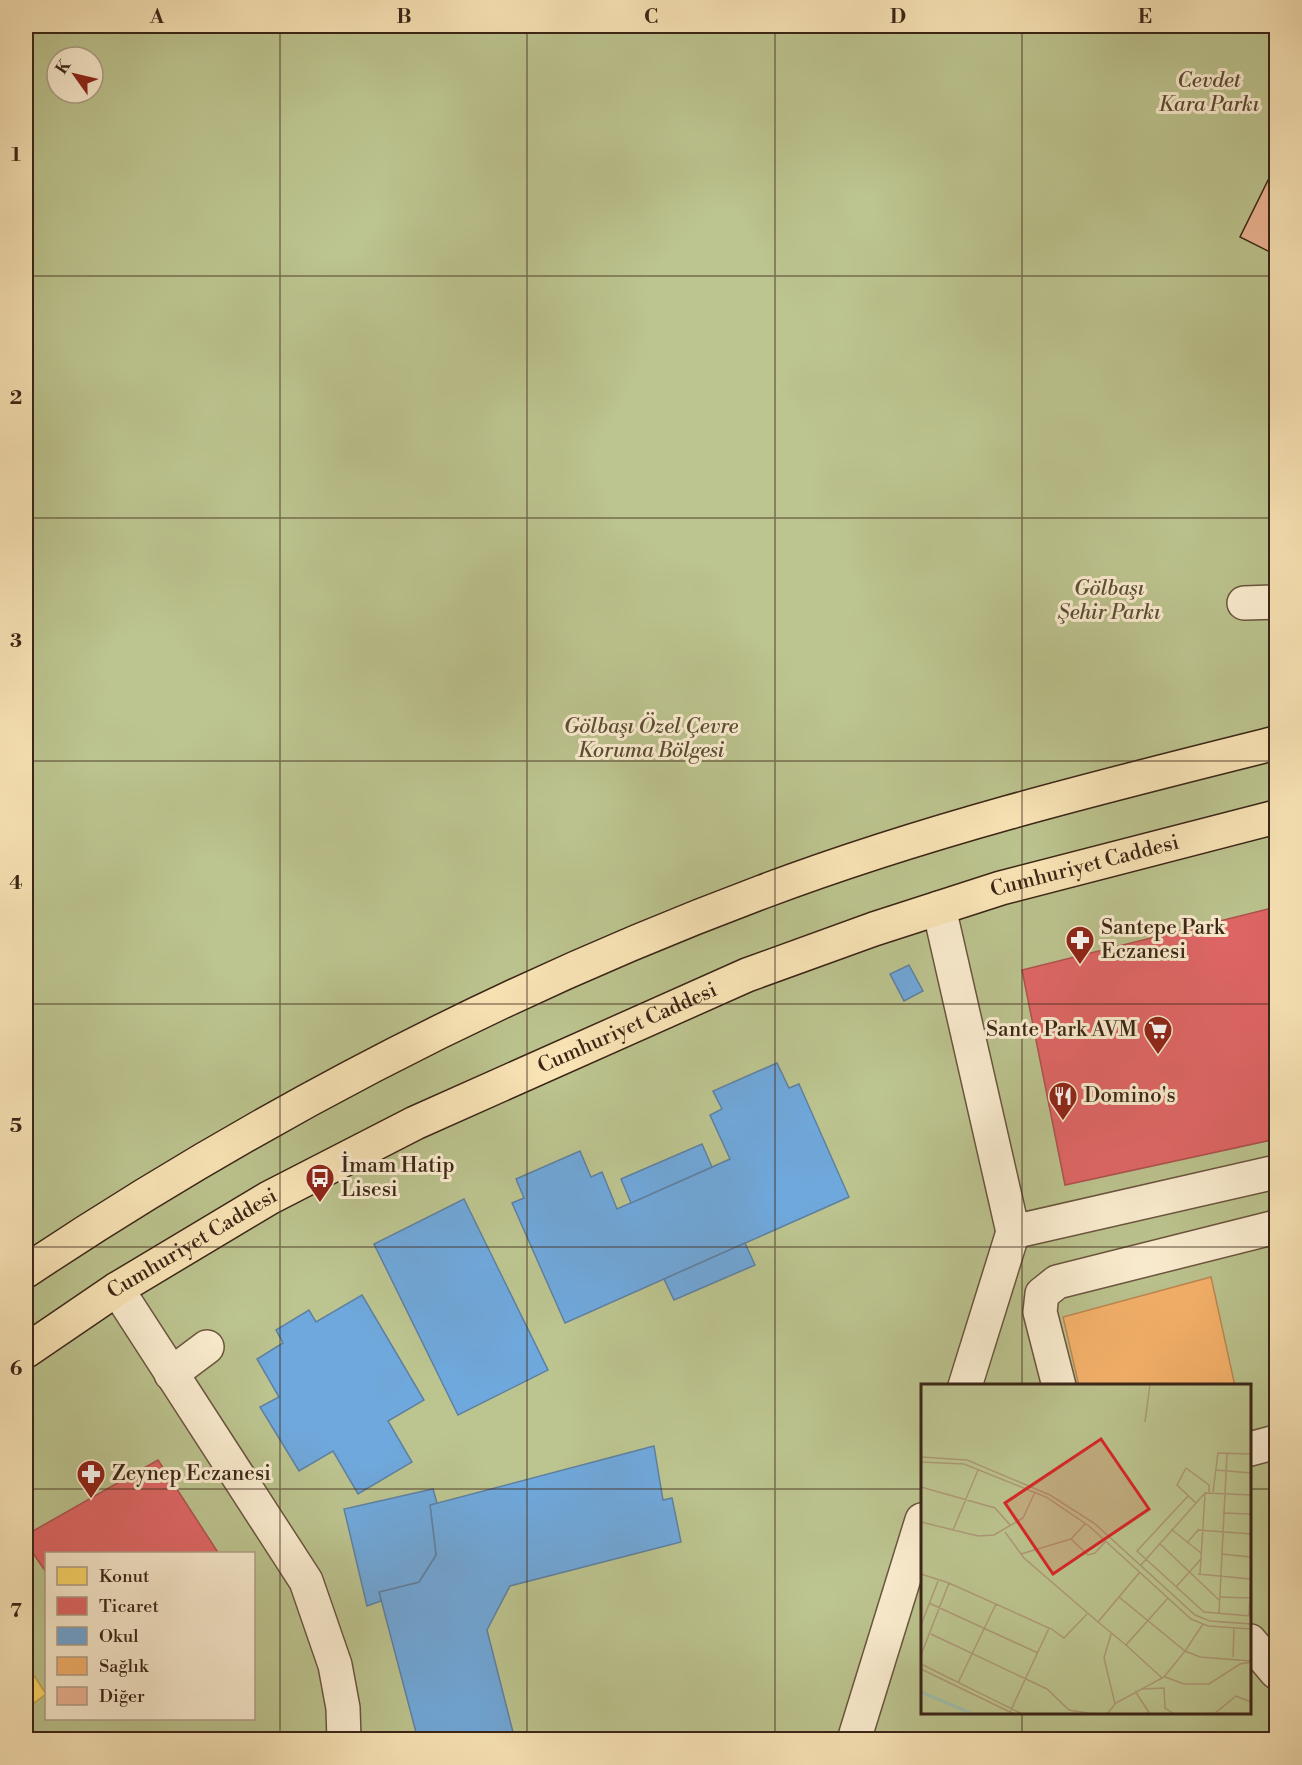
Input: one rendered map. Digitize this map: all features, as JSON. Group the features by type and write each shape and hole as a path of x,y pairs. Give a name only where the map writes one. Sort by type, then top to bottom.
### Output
{"main road":[{"path":"26,1271 165,1180 276,1117 504,1000 633,943 765,891 883,851 1021,810 1276,743"},
{"name":"Cumhuriyet Caddesi","path":"26,1351 117,1289 268,1198 425,1119 747,975 939,908 1125,854 1276,817"}],"street":[{"path":"1244,603 1276,602"},
{"path":"939,908 950,1005 1013,1232 966,1384"},
{"path":"1013,1232 1276,1172"},
{"path":"1058,1384 1040,1312 1042,1294 1057,1282 1276,1227"},
{"path":"117,1289 306,1581 335,1665 343,1708 344,1740"},
{"path":"171,1374 207,1347"},
{"path":"1251,1449 1276,1442"},
{"path":"854,1740 921,1523"},
{"path":"1251,1642 1276,1672"}],"green space":[{"name":"Gölbaşı Özel Çevre Koruma Bölgesi","path":"26,26 1276,26 1276,1739 26,1739"}],"building: Konut":[{"path":"26,1663 45,1695 26,1709"}],"building: Ticaret":[{"name":"Sante Park AVM","path":"1276,907 1276,1139 1065,1185 1022,970"},
{"path":"158,1460 218,1552 45,1552 45,1571 26,1543 26,1535"}],"building: Okul":[{"path":"909,965 923,991 904,1001 890,974"},
{"path":"777,1063 789,1088 799,1084 849,1197 565,1323 512,1203 524,1198 516,1179 580,1151 591,1177 602,1172 617,1209 730,1159 710,1115 722,1109 713,1091"},
{"path":"702,1144 712,1167 631,1203 621,1179"},
{"path":"464,1199 548,1370 458,1415 374,1244"},
{"path":"745,1243 755,1265 674,1300 664,1279"},
{"path":"362,1295 424,1400 388,1421 412,1462 358,1494 333,1451 299,1471 260,1407 279,1397 257,1359 283,1343 276,1330 309,1310 316,1322"},
{"path":"654,1446 663,1500 672,1498 681,1542 510,1586 487,1630 515,1740 418,1740 379,1592 419,1582 436,1555 430,1505"},
{"path":"433,1489 437,1503 430,1505 436,1555 419,1582 379,1592 381,1601 367,1606 344,1509"}],"building: Sağlık":[{"path":"1211,1277 1235,1384 1079,1384 1063,1317"}],"building: Diğer":[{"path":"1276,164 1276,255 1240,237"}],"place":[{"name":"Santepe Park Eczanesi","path":"1080,966"},
{"name":"Sante Park AVM","path":"1158,1056"},
{"name":"Domino's","path":"1063,1122"},
{"name":"İmam Hatip Lisesi","path":"320,1204"},
{"name":"Zeynep Eczanesi","path":"91,1500"}],"park label":[{"name":"Cevdet Kara Parkı","path":"1209,93"},
{"name":"Gölbaşı Şehir Parkı","path":"1109,601"}]}
